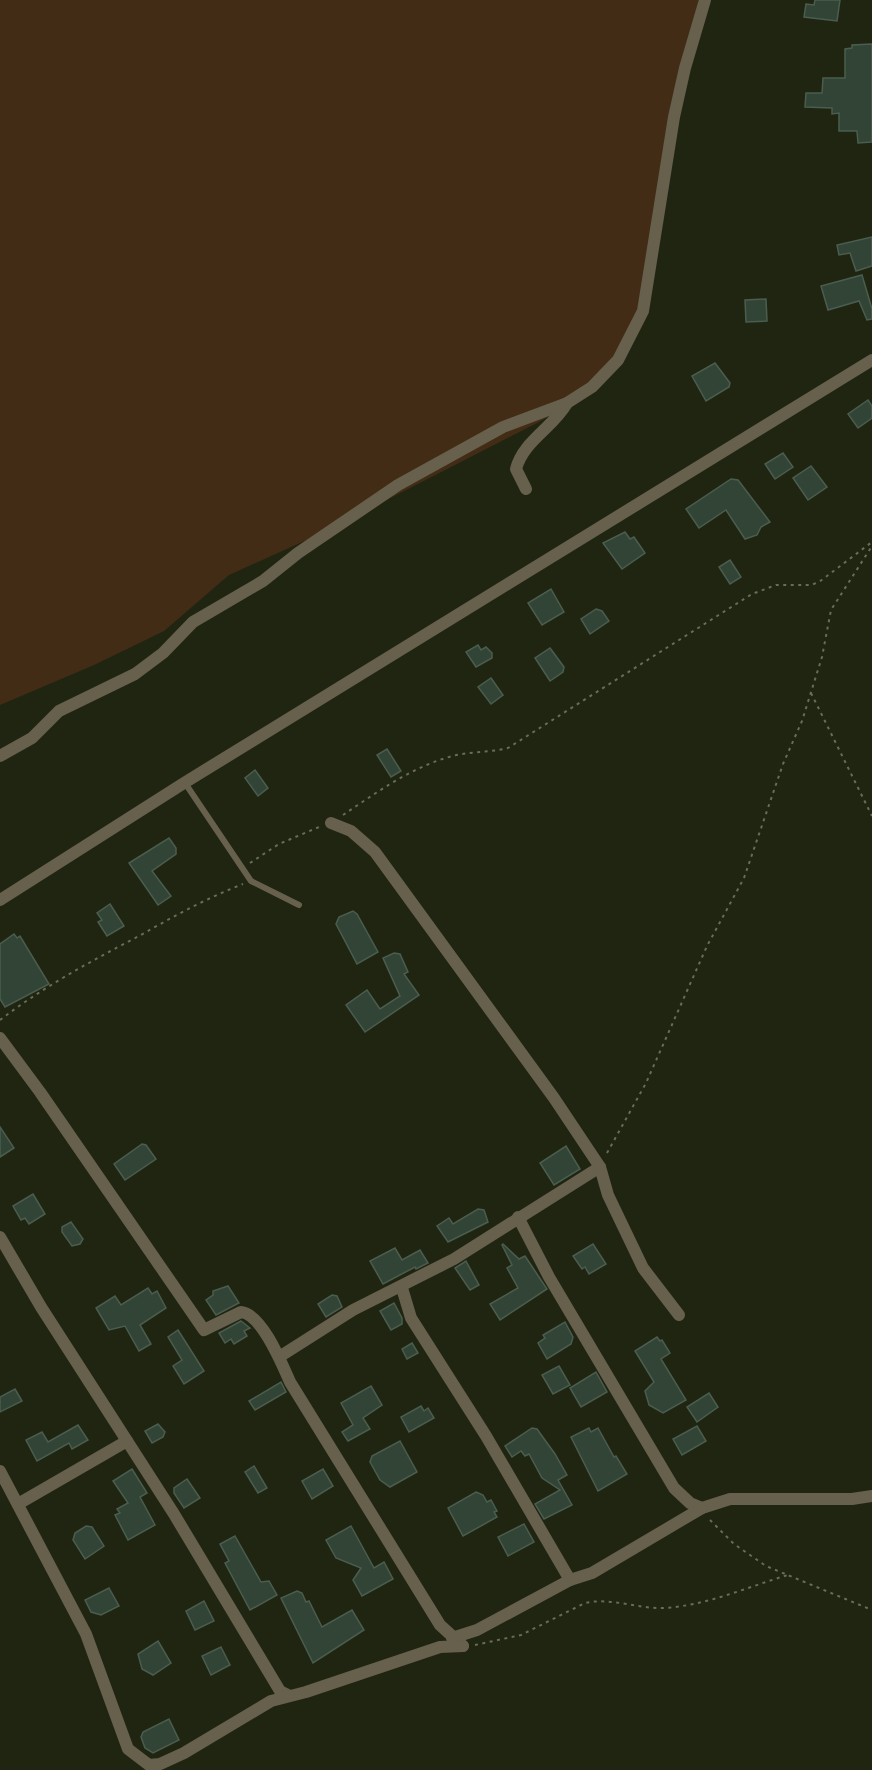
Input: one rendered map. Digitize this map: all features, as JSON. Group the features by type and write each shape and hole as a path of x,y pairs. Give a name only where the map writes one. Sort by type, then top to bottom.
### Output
{"street":[{"path":"0,756 32,738 59,711 135,674 163,653 193,622 263,581 298,553 398,485 476,440 567,403 592,387 618,360 643,311 674,117 685,68 705,0"},
{"path":"0,900 184,783 872,360"},
{"path":"526,489 516,469 518,459 553,423 567,403"},
{"path":"331,823 351,831 375,852 533,1070 600,1167 608,1195 643,1268 678,1315"},
{"path":"0,1038 40,1092 204,1330 232,1316 246,1313 258,1322 279,1357 290,1382 440,1625 463,1646"},
{"path":"279,1357 353,1310 454,1259 518,1216 600,1167"},
{"path":"518,1216 549,1277 674,1488 690,1503 702,1508"},
{"path":"0,1237 41,1307 174,1514 280,1691 288,1695"},
{"path":"402,1287 411,1318 486,1436 570,1580"},
{"path":"18,1504 127,1441"},
{"path":"0,1471 86,1634 128,1749 149,1765 160,1764 184,1753 271,1701 306,1692 440,1647 463,1646"},
{"path":"452,1638 477,1630 570,1580 592,1573 702,1508 730,1499 852,1499 872,1496"}],"lane":[{"path":"184,783 244,867 251,881 299,905"}],"path":[{"path":"244,867 279,844 331,823 386,786 428,764 450,756 489,753 508,747 752,594 776,585 811,585 819,582 872,542"},
{"path":"600,1167 646,1083 707,946 744,878 811,693 822,657 831,610 872,546"},
{"path":"811,693 872,816"},
{"path":"0,1020 24,1001 110,951 220,893 251,881"},
{"path":"702,1508 734,1544 766,1566 872,1610"},
{"path":"463,1646 489,1644 521,1635 585,1603 597,1600 660,1608 681,1606 789,1575"}],"shaded area":[{"path":"0,0 702,0 644,305 622,348 583,395 539,422 322,533 229,575 164,631 94,665 0,705"}],"building":[{"path":"815,0 840,0 837,21 804,17 806,4 814,5"},
{"path":"872,44 872,142 858,143 857,131 839,131 839,113 832,114 832,108 805,107 806,93 822,93 823,78 845,78 845,49 852,48 852,45"},
{"path":"872,237 872,266 856,271 850,253 839,255 837,245"},
{"path":"862,275 872,309 872,319 867,320 859,301 828,310 821,286"},
{"path":"766,299 767,321 746,322 745,300"},
{"path":"715,363 730,383 729,387 706,401 692,376"},
{"path":"868,400 872,406 872,418 858,428 848,414"},
{"path":"783,453 793,467 775,479 765,464"},
{"path":"811,466 827,487 808,500 793,478"},
{"path":"731,479 738,480 770,522 761,527 757,535 745,539 726,510 699,528 686,509"},
{"path":"625,532 630,539 634,537 645,553 622,569 603,543"},
{"path":"730,560 741,577 730,584 719,567"},
{"path":"551,589 564,612 542,625 528,603"},
{"path":"596,609 602,611 609,621 590,634 581,619"},
{"path":"478,645 481,650 486,647 492,653 492,658 476,667 466,652"},
{"path":"550,648 564,667 563,672 550,681 535,658"},
{"path":"491,678 503,695 491,704 478,687"},
{"path":"387,749 401,771 391,777 377,755"},
{"path":"255,770 268,788 258,796 245,778"},
{"path":"169,838 176,848 176,854 152,871 171,896 158,905 129,863"},
{"path":"110,904 124,926 107,936 98,922 102,920 97,913"},
{"path":"353,911 357,914 378,952 357,964 336,924 339,917"},
{"path":"14,934 17,938 20,936 49,984 5,1007 0,999 0,944"},
{"path":"394,953 400,954 408,972 404,974 419,995 365,1032 346,1005 367,990 380,1009 400,996 383,958"},
{"path":"0,1127 14,1148 0,1157"},
{"path":"142,1144 146,1145 156,1159 125,1180 114,1164"},
{"path":"566,1146 580,1169 554,1185 540,1163"},
{"path":"33,1194 45,1214 29,1224 25,1218 21,1220 13,1206"},
{"path":"478,1209 484,1210 488,1222 448,1242 437,1226 449,1218 453,1224"},
{"path":"71,1222 83,1239 80,1244 72,1246 62,1232 62,1227"},
{"path":"503,1244 519,1259 525,1256 547,1289 500,1320 490,1304 518,1288 507,1268 512,1265"},
{"path":"593,1244 606,1264 589,1274 585,1267 582,1269 573,1256"},
{"path":"395,1248 402,1260 420,1250 428,1263 416,1269 415,1267 383,1284 370,1261"},
{"path":"466,1261 479,1285 470,1290 455,1268"},
{"path":"228,1286 239,1303 216,1315 206,1300 213,1295 213,1291"},
{"path":"148,1288 152,1294 157,1291 166,1308 140,1325 151,1344 139,1351 125,1326 109,1330 96,1308 115,1296 121,1305"},
{"path":"332,1295 337,1296 342,1307 326,1317 318,1304"},
{"path":"394,1303 402,1318 402,1324 391,1330 380,1311"},
{"path":"241,1321 250,1328 244,1331 247,1336 234,1344 231,1339 225,1343 219,1333"},
{"path":"565,1322 573,1337 571,1344 547,1359 538,1343 545,1338 543,1335"},
{"path":"178,1330 204,1371 184,1384 173,1366 182,1360 168,1337"},
{"path":"657,1337 660,1341 662,1340 670,1353 661,1359 686,1400 663,1413 649,1405 645,1391 654,1382 635,1351"},
{"path":"412,1343 418,1353 407,1359 402,1349"},
{"path":"559,1366 570,1385 553,1394 542,1375"},
{"path":"596,1372 607,1392 581,1407 570,1388"},
{"path":"281,1382 286,1392 255,1410 249,1401"},
{"path":"371,1386 382,1405 363,1418 370,1429 348,1441 342,1432 353,1425 341,1403"},
{"path":"15,1389 22,1401 0,1412 0,1397"},
{"path":"709,1393 718,1407 697,1422 687,1407"},
{"path":"421,1406 424,1411 428,1408 434,1418 409,1432 401,1417"},
{"path":"158,1424 165,1432 163,1437 152,1443 145,1431"},
{"path":"78,1425 88,1440 72,1449 69,1443 37,1461 26,1440 42,1432 48,1442"},
{"path":"697,1426 706,1441 682,1455 673,1439"},
{"path":"532,1428 537,1429 567,1475 558,1480 572,1505 544,1519 535,1504 560,1490 542,1478 529,1454 525,1456 521,1451 512,1457 505,1446"},
{"path":"589,1428 591,1432 598,1428 614,1457 616,1456 627,1474 598,1491 571,1437"},
{"path":"400,1441 417,1472 390,1487 380,1480 370,1462 372,1456"},
{"path":"254,1466 267,1488 258,1493 245,1472"},
{"path":"132,1469 147,1493 140,1497 155,1525 128,1540 115,1515 120,1513 117,1509 128,1503 113,1481"},
{"path":"323,1469 333,1486 312,1499 302,1481"},
{"path":"187,1479 200,1498 184,1508 174,1493 174,1488"},
{"path":"476,1492 483,1495 487,1502 491,1500 497,1511 494,1512 497,1517 463,1536 448,1508"},
{"path":"524,1524 534,1542 508,1556 498,1537"},
{"path":"86,1526 92,1527 104,1546 85,1559 73,1540 75,1533"},
{"path":"351,1526 374,1568 384,1562 393,1579 362,1596 353,1580 361,1568 336,1558 326,1540"},
{"path":"235,1536 261,1582 269,1581 277,1595 250,1610 225,1563 229,1561 220,1544"},
{"path":"109,1588 119,1606 101,1615 91,1612 85,1600"},
{"path":"297,1591 302,1593 306,1602 309,1601 322,1627 352,1610 364,1630 313,1663 281,1598"},
{"path":"204,1601 214,1621 195,1630 186,1611"},
{"path":"158,1641 171,1663 153,1675 142,1669 138,1654"},
{"path":"221,1647 230,1665 211,1675 202,1656"},
{"path":"169,1719 179,1740 153,1753 145,1748 141,1737 143,1732"}]}
